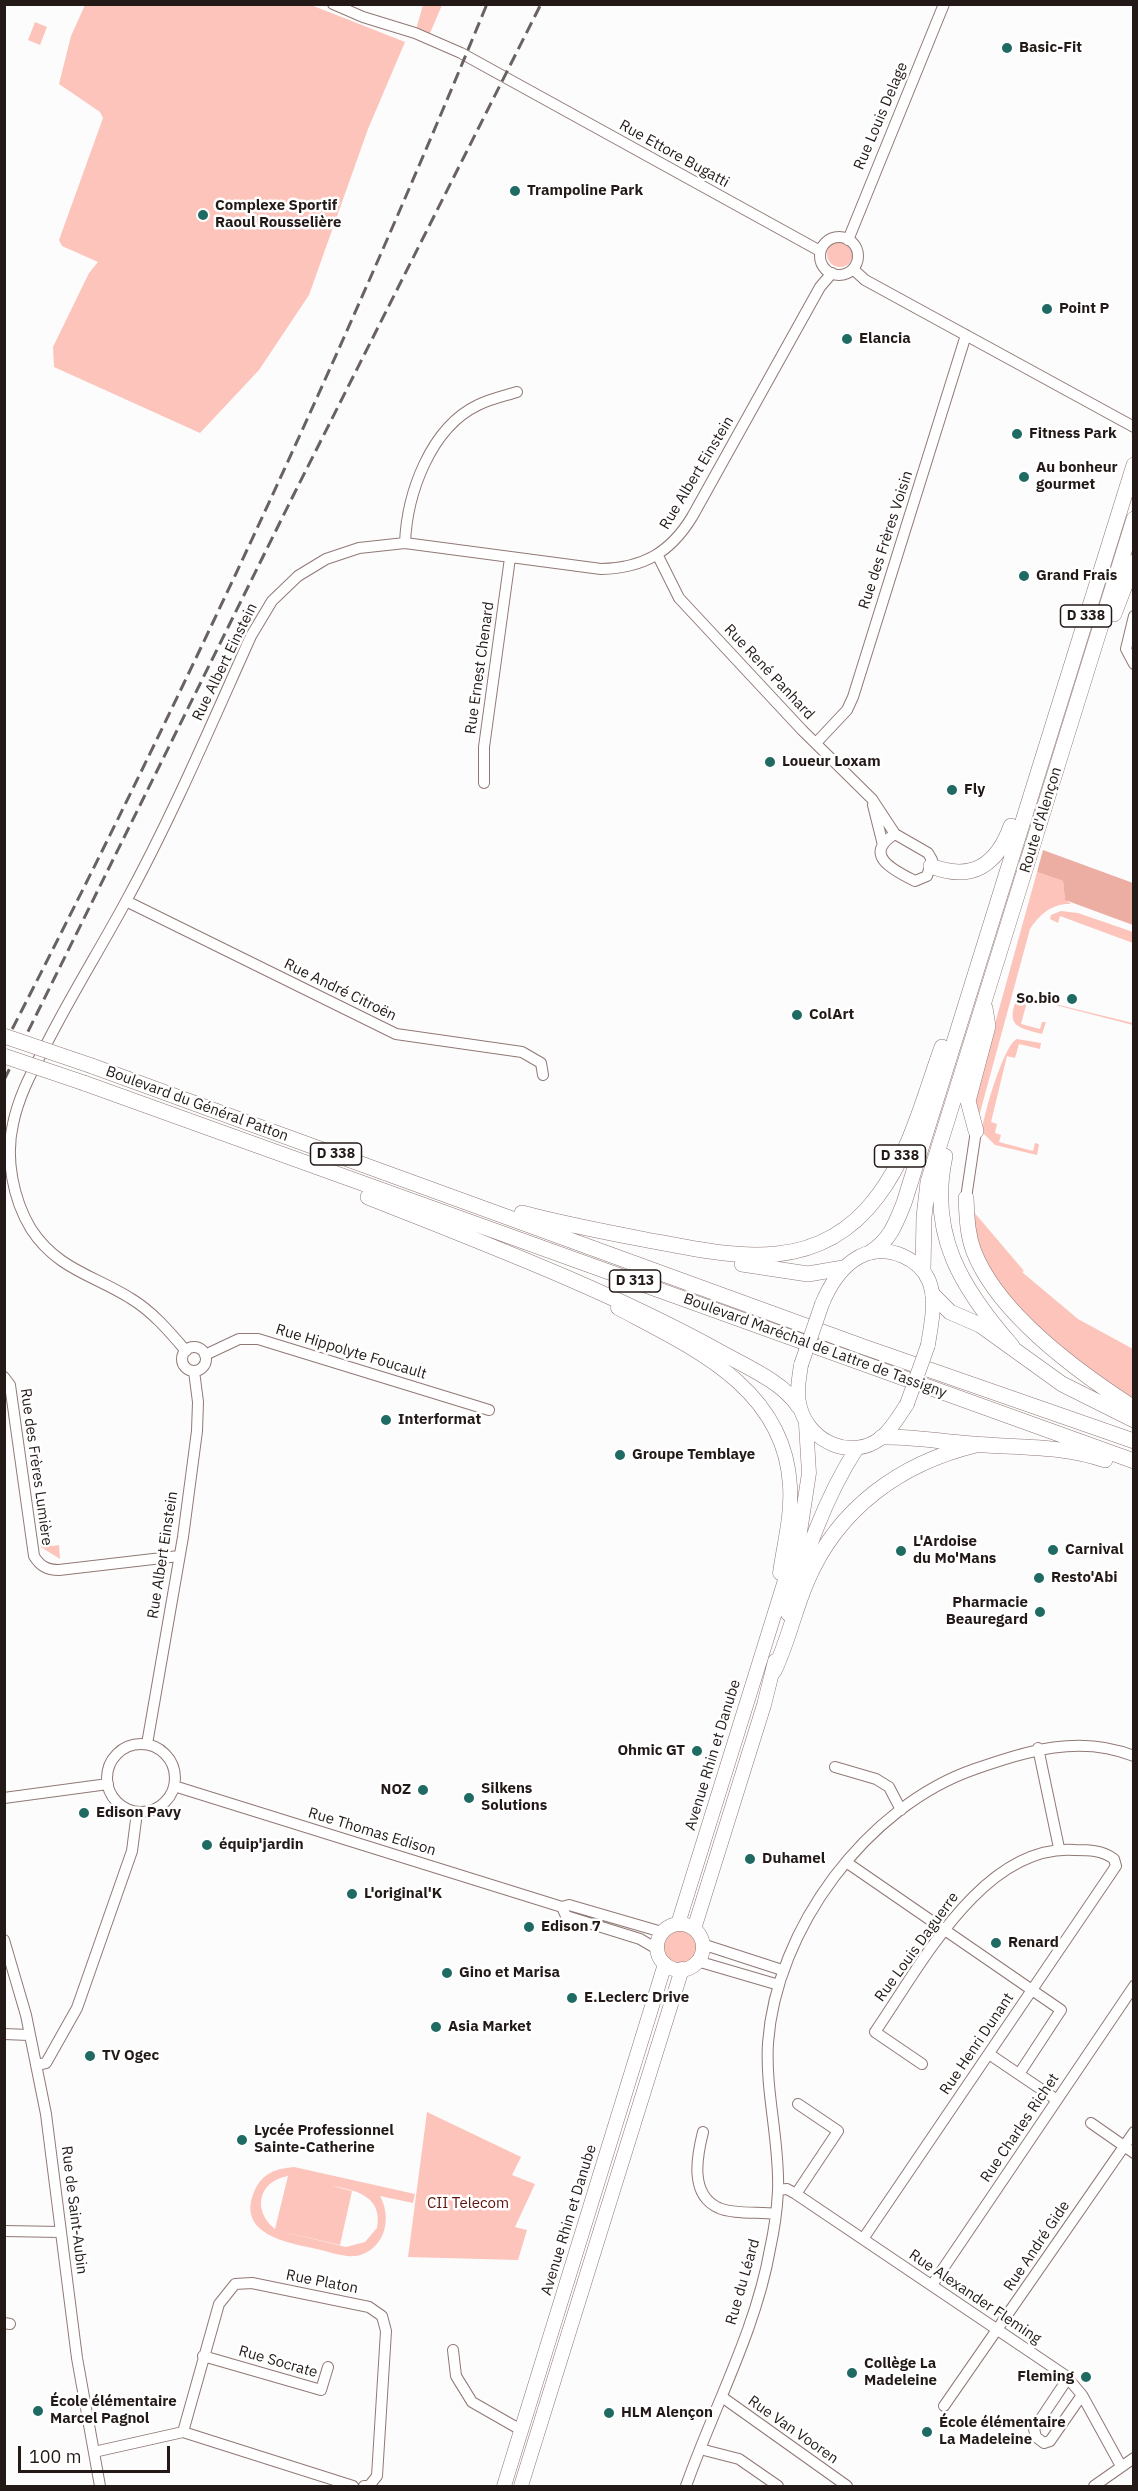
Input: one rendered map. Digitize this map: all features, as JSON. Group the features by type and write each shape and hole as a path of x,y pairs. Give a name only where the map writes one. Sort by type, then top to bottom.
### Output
{"highway":[{"name":"D 338","path":"490,1210 514,1210 639,1239 726,1255 779,1256 830,1239 865,1212 895,1168 913,1126 995,894 1006,869 1134,465"},
{"name":"D 338","path":"1063,748 1134,519"},
{"path":"1063,748 1081,708 1134,562"},
{"name":"Route d'Alençon","path":"984,1002 1063,748"},
{"path":"931,866 954,873 977,869 990,862 1004,843 1027,783 1039,767"},
{"name":"D 338","path":"871,1252 884,1243 900,1213 1001,896 1006,869"},
{"name":"D 338","path":"923,1270 922,1241 928,1182 984,1002"},
{"path":"976,1131 968,1101 988,1026 984,1002"},
{"name":"Boulevard du Général Patton","path":"4,1036 490,1210"},
{"name":"Boulevard du Général Patton","path":"4,1056 226,1133"},
{"path":"968,1056 972,1065 942,1173 946,1242 955,1268 972,1297 1012,1346"},
{"name":"D 338","path":"226,1133 265,1155 577,1280 627,1303 755,1371 793,1397 799,1407"},
{"name":"Boulevard Maréchal de Lattre de Tassigny","path":"226,1133 408,1201 1134,1461"},
{"path":"966,1198 968,1228 975,1252 987,1275 1017,1315 1095,1383 1134,1408"},
{"name":"Boulevard Maréchal de Lattre de Tassigny","path":"490,1210 864,1347 1134,1441"},
{"path":"639,1239 710,1259 796,1273 818,1275 843,1268"},
{"path":"933,1295 950,1312 980,1325 1062,1384 1134,1420"},
{"path":"882,1437 916,1437 976,1445 1052,1447 1101,1458 1134,1470"},
{"path":"774,1671 785,1649 808,1578 826,1545 844,1520 877,1490 902,1473 921,1463 976,1445"}],"main road":[{"path":"772,1623 806,1508 809,1457 806,1424 799,1407 798,1385 801,1365 822,1304 835,1277 859,1256 871,1252 898,1254 915,1262 923,1270 933,1295 928,1345 907,1404 882,1437 857,1448 835,1446 823,1440 806,1424"},
{"name":"D 338","path":"577,1280 587,1292 721,1366 740,1381 768,1415 784,1452 790,1488 789,1515 772,1623"},
{"path":"694,1929 774,1671 776,1651 813,1533 837,1482 857,1448"},
{"name":"Avenue Rhin et Danube","path":"678,1924 772,1623"},
{"path":"678,1924 694,1929 702,1944 697,1961 682,1969 665,1964 657,1949 662,1932 678,1924"},
{"name":"Avenue Rhin et Danube","path":"504,2487 665,1964"},
{"path":"521,2487 682,1969"}],"street":[{"name":"Rue Ettore Bugatti","path":"333,4 428,38 513,80 820,251"},
{"name":"Rue Louis Delage","path":"848,240 944,4"},
{"path":"833,239 848,240 855,246 858,255 854,270 841,274 832,273 822,264 820,251 833,239"},
{"path":"854,270 865,280 1134,427"},
{"name":"Rue Albert Einstein","path":"186,1351 148,1310 131,1298 72,1270 40,1240 22,1211 9,1157 13,1124 22,1092 78,983 126,901 251,636 272,601 298,576 326,559 359,548 405,543 601,569 629,567 658,556 687,526 820,287 832,273"},
{"name":"Rue des Frères Voisin","path":"816,743 847,711 853,697 966,335"},
{"path":"405,543 406,517 414,484 447,429 476,406 517,392"},
{"name":"Rue René Panhard","path":"658,556 679,598 872,799 895,834"},
{"name":"Rue Ernest Chenard","path":"484,783 484,747 510,558"},
{"path":"1134,616 1126,649 1134,664"},
{"path":"872,799 883,844 881,851 886,865 915,881 927,876 931,866 928,853 895,834 883,844"},
{"name":"Rue André Citroën","path":"126,901 396,1035 522,1052 541,1063 543,1075"},
{"path":"966,1198 976,1131"},
{"name":"Rue Hippolyte Foucault","path":"205,1355 239,1340 258,1339 489,1410"},
{"path":"196,1348 205,1355 204,1366 194,1371 186,1369 182,1362 186,1351 196,1348"},
{"name":"Rue Albert Einstein","path":"147,1744 179,1556 197,1431 198,1402 194,1371"},
{"name":"Rue des Frères Lumière","path":"4,1377 10,1385 34,1556 38,1562 45,1568 59,1570 179,1556"},
{"path":"135,1744 147,1744 164,1752 172,1761 176,1778 168,1800 159,1808 137,1812 118,1803 108,1784 110,1763 117,1753 135,1744"},
{"name":"Rue du Léard","path":"686,2487 722,2397 760,2290 770,2250 778,2190 768,2043 782,1970 810,1914 846,1862 901,1810 949,1780 1038,1748 1092,1746 1134,1756"},
{"path":"1038,1748 1059,1848"},
{"path":"835,1767 876,1779 889,1787 901,1810"},
{"path":"7,1796 108,1784"},
{"name":"Rue Thomas Edison","path":"174,1786 562,1907 569,1905 643,1929 662,1932"},
{"path":"36,2065 46,2063 77,2008 132,1851 137,1812"},
{"name":"Rue Louis Daguerre","path":"922,2064 875,2032 967,1901 1014,1863 1059,1848 1102,1853 1114,1859 1116,1866"},
{"path":"846,1862 1061,2010 1019,2074"},
{"name":"Rue Henri Dunant","path":"863,2239 1116,1866"},
{"name":"Rue Thomas Edison","path":"562,1907 566,1916 640,1939 657,1949"},
{"name":"Rue de Saint-Aubin","path":"4,1940 29,2035 47,2122 77,2358 100,2487"},
{"path":"702,1944 782,1970"},
{"path":"697,1961 779,1985"},
{"name":"Rue Charles Richet","path":"932,2285 1134,1986"},
{"path":"4,2034 29,2035"},
{"path":"989,2054 1057,2100"},
{"path":"796,2194 838,2131 798,2104"},
{"path":"1091,2123 1134,2153"},
{"path":"703,2132 695,2166 700,2186 710,2202 720,2209 775,2214"},
{"name":"Rue André Gide","path":"944,2406 1134,2132"},
{"name":"Rue Alexander Fleming","path":"778,2190 787,2189 796,2194 1068,2378 1082,2395 1121,2466"},
{"path":"4,2231 61,2232"},
{"name":"Rue Platon","path":"183,2432 219,2304 235,2284 252,2283 369,2307 382,2316 386,2331 377,2476 369,2486 364,2487"},
{"path":"453,2350 456,2376 472,2402 521,2430"},
{"name":"Rue Socrate","path":"203,2356 321,2390 328,2367"},
{"path":"1068,2378 1034,2429 1036,2437 1044,2443 1050,2441 1082,2395"},
{"name":"Rue Van Vooren","path":"722,2397 847,2487"},
{"path":"94,2452 183,2432 353,2487"},
{"path":"700,2449 740,2458 778,2487"},
{"path":"1094,2487 1134,2458"}],"green space":[{"name":"Complexe Sportif Raoul Rousselière","path":"85,5 311,5 405,42 368,129 309,295 259,370 200,433 54,367 53,347 89,273 98,262 62,246 59,240 103,118 100,112 59,84 71,36"},
{"path":"423,5 442,5 428,38 415,33"},
{"path":"35,22 47,27 40,45 28,40"},
{"path":"840,241 849,245 853,254 849,263 840,267 831,263 827,254 831,245"},
{"path":"1037,872 1063,881 1065,899 1071,904 1058,905 1047,910 1030,929 978,1120 973,1103"},
{"path":"1061,911 1078,913 1133,932 1133,943 1060,916 1058,923 1050,919 1051,915"},
{"path":"1018,995 1133,1023 1133,1025 1028,998 1021,1024 1040,1029 1042,1022 1046,1022 1042,1034 1032,1032 1019,1026 1013,1019 1014,1005"},
{"path":"1017,1039 1041,1043 1040,1049 1019,1044 1015,1058 1007,1056 991,1122 997,1124 995,1133 1001,1135 999,1142 1033,1151 1035,1143 1039,1144 1037,1155 995,1145 982,1132 1000,1066 1006,1053"},
{"path":"973,1211 1024,1271 1022,1272 1078,1319 1133,1349 1133,1401 1065,1355 1006,1296 977,1248"},
{"path":"47,1541 52,1546 59,1545 60,1559 41,1547 40,1543"},
{"path":"680,1929 693,1934 698,1947 693,1960 680,1965 667,1960 662,1947 667,1934"},
{"name":"CII Telecom","path":"427,2112 521,2157 512,2175 535,2184 515,2227 527,2230 518,2260 408,2257"},
{"path":"294,2167 415,2194 413,2203 380,2196 385,2212 385,2229 377,2244 358,2256 346,2256 293,2244 268,2234 259,2227 252,2218 250,2207 254,2192 261,2180 270,2173","holes":["288,2176 275,2229 263,2214 262,2198 270,2184","332,2186 350,2190 359,2193 372,2202 378,2217 377,2228 365,2242 346,2247 276,2230 340,2245 352,2191"]}],"shaded area":[{"path":"1043,850 1133,883 1133,925 1065,900 1063,881 1037,872"}],"railway":[{"path":"4,1045 133,789 256,530 375,268 487,4"},
{"path":"4,1080 293,496 541,4"}],"place":[{"name":"Basic-Fit","path":"1007,48"},
{"name":"Trampoline Park","path":"515,191"},
{"name":"Complexe Sportif Raoul Rousselière","path":"203,215"},
{"name":"Point P","path":"1047,309"},
{"name":"Elancia","path":"847,339"},
{"name":"Fitness Park","path":"1017,434"},
{"name":"Au bonheur gourmet","path":"1024,477"},
{"name":"Grand Frais","path":"1024,576"},
{"name":"Loueur Loxam","path":"770,762"},
{"name":"Fly","path":"952,790"},
{"name":"So.bio","path":"1072,999"},
{"name":"ColArt","path":"797,1015"},
{"name":"Interformat","path":"386,1420"},
{"name":"Groupe Temblaye","path":"620,1455"},
{"name":"Carnival","path":"1053,1550"},
{"name":"L'Ardoise du Mo'Mans","path":"901,1551"},
{"name":"Resto'Abi","path":"1039,1578"},
{"name":"Pharmacie Beauregard","path":"1040,1612"},
{"name":"Ohmic GT","path":"697,1751"},
{"name":"NOZ","path":"423,1790"},
{"name":"Silkens Solutions","path":"469,1798"},
{"name":"Edison Pavy","path":"84,1813"},
{"name":"équip'jardin","path":"207,1845"},
{"name":"Duhamel","path":"750,1859"},
{"name":"L'original'K","path":"352,1894"},
{"name":"Edison 7","path":"529,1927"},
{"name":"Renard","path":"996,1943"},
{"name":"Gino et Marisa","path":"447,1973"},
{"name":"E.Leclerc Drive","path":"572,1998"},
{"name":"Asia Market","path":"436,2027"},
{"name":"TV Ogec","path":"90,2056"},
{"name":"Lycée Professionnel Sainte-Catherine","path":"242,2140"},
{"name":"Collège La Madeleine","path":"852,2373"},
{"name":"Fleming","path":"1086,2377"},
{"name":"École élémentaire Marcel Pagnol","path":"38,2411"},
{"name":"HLM Alençon","path":"609,2413"},
{"name":"École élémentaire La Madeleine","path":"927,2432"}]}
